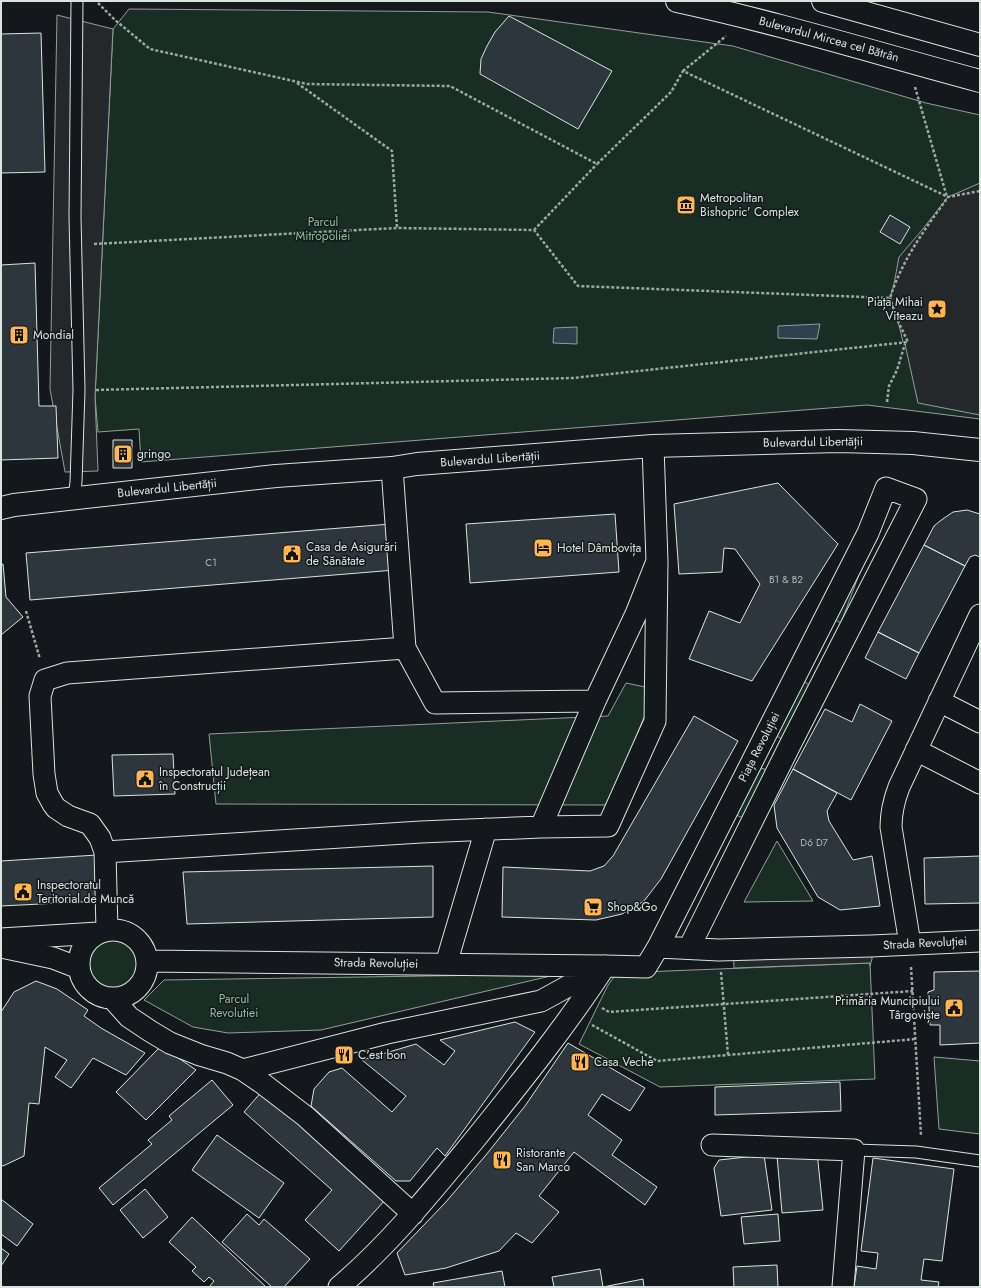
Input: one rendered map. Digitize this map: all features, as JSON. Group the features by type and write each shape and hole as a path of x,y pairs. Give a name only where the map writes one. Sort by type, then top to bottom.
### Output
{"street":[{"name":"Bulevardul Mircea cel Bătrân","path":"677,1 721,10 980,81"},
{"path":"837,3 980,45"},
{"name":"Bulevardul Libertății","path":"1,508 14,505 74,498 276,476 392,468 417,464 652,446 859,441 913,443 980,450"},
{"path":"112,852 421,832 608,826 655,721 657,561 652,446"},
{"path":"392,468 405,648 435,703 596,701"},
{"name":"Piața Revoluției","path":"605,966 646,967 658,947 865,540 886,488 916,499 791,743 690,948"},
{"path":"541,827 636,614 657,561"},
{"path":"910,944 891,827 891,813 894,799 899,787 939,701 974,645 980,615"},
{"path":"108,931 112,852 90,824 62,813 52,804 47,793 44,774 40,696 45,680 67,673 405,648"},
{"path":"939,701 980,722"},
{"path":"916,750 980,783"},
{"path":"446,964 486,829"},
{"path":"1,939 108,931 131,935 140,943 144,950 147,961 145,975 137,988 128,994 112,998 99,995 88,987 83,981 79,968 80,957 84,946 91,937 108,931"},
{"name":"Strada Revoluției","path":"658,947 719,950 871,946 980,941"},
{"path":"1,947 53,958 79,968"},
{"name":"Strada Revoluției","path":"147,961 605,966"},
{"path":"351,1283 414,1214 532,1068 573,1014 605,966"},
{"path":"243,1070 388,1033 541,1001 605,966"},
{"path":"112,998 129,1017 163,1039 200,1055 227,1063 243,1070 278,1094 305,1116 414,1214"},
{"path":"712,1145 854,1150 843,1287"}],"lane":[{"path":"74,498 76,482 79,390 75,245 77,1"},
{"path":"854,1150 922,1153 980,1160"}],"path":[{"path":"98,3 115,20 150,49 307,84 450,86 596,164"},
{"path":"75,245 397,228 534,230 596,164 671,92 683,71 726,36"},
{"path":"683,71 948,197 980,191"},
{"path":"295,81 392,151 397,228"},
{"path":"914,84 948,197"},
{"path":"79,390 573,378 908,342 897,320 890,298 894,284 913,247 948,197"},
{"path":"534,230 578,286 890,298"},
{"path":"887,402 889,386 897,370 905,344"},
{"path":"26,611 45,680"},
{"path":"910,944 922,1153"},
{"path":"719,950 728,1055"},
{"path":"585,997 609,1012 912,991"},
{"path":"573,1014 657,1061 916,1039"}],"green space":[{"name":"Parcul Mitropoliei","path":"129,9 488,12 733,46 926,103 980,115 980,419 867,405 141,462 139,429 98,432 95,397 113,29"},
{"path":"867,553 841,623 831,618"},
{"path":"804,681 811,687 785,741 775,735"},
{"path":"626,683 645,687 645,715 608,805 216,804 209,734 608,716"},
{"path":"761,768 767,770 745,819 732,813"},
{"path":"777,841 813,901 744,902"},
{"path":"113,940 122,942 130,947 135,955 137,964 135,973 130,981 122,986 113,988 104,986 96,981 91,973 89,964 91,955 96,947 104,942"},
{"path":"870,963 875,1079 660,1087 579,1044 608,985 617,973"},
{"name":"Parcul Revolutiei","path":"559,974 321,1030 228,1033 193,1027 144,1000 164,980"},
{"path":"934,1057 980,1061 980,1134 939,1129"}],"shaded area":[{"path":"57,15 113,29 95,397 98,471 65,472 50,389"},
{"name":"Piața Mihai Viteazu","path":"980,183 980,415 918,403 905,344 903,342 890,298 899,257 948,197"},
{"path":"870,936 872,959 870,966 870,963 734,968 733,945"}],"water":[{"path":"820,324 817,339 778,338 778,326"},
{"path":"577,327 577,344 553,343 554,328"}],"building":[{"path":"509,16 612,71 578,129 480,74 481,59 487,46 495,32"},
{"path":"41,33 45,172 1,173 1,34"},
{"path":"890,215 910,227 900,244 880,232"},
{"name":"Mondial","path":"35,263 39,406 56,406 58,458 1,460 1,265"},
{"name":"gringo","path":"113,440 132,440 132,468 113,468"},
{"path":"778,483 838,544 752,681 689,659 709,611 740,623 760,584 735,549 724,548 722,572 679,574 674,504"},
{"path":"967,510 980,514 980,557 975,555 970,557 965,566 924,545 934,526 940,521 953,512"},
{"name":"Hotel Dâmbovița","path":"615,514 619,572 470,583 466,524"},
{"path":"391,524 395,570 30,600 26,553"},
{"path":"924,545 965,566 919,653 878,632"},
{"path":"3,564 6,597 23,617 1,635 1,565"},
{"path":"878,632 919,653 906,679 865,658"},
{"path":"860,704 892,721 851,800 793,769 825,709 852,722"},
{"path":"694,716 738,741 661,879 644,901 622,914 596,920 502,917 503,867 590,871 604,866 613,856"},
{"path":"173,754 175,794 114,796 112,755"},
{"path":"793,769 837,793 827,811 829,821 853,860 872,856 880,906 840,910 818,897 777,828 774,805"},
{"path":"97,855 100,901 1,906 1,861"},
{"path":"980,856 980,903 925,904 924,858"},
{"path":"433,866 433,917 187,924 183,872"},
{"name":"Primăria Muncipiului Târgoviște","path":"980,971 980,1043 940,1045 940,1025 930,1025 928,992 934,990 934,972"},
{"path":"36,981 57,989 88,1010 84,1016 101,1028 145,1053 126,1075 93,1058 71,1088 55,1077 67,1060 45,1047 39,1104 29,1103 24,1156 3,1166 1,1165 1,1012 14,992"},
{"path":"515,1022 535,1032 445,1156 437,1148 410,1181 396,1181 311,1106 314,1089 329,1072 342,1068 392,1112 406,1096 362,1060 416,1044 444,1065 455,1051 440,1040"},
{"path":"568,1043 645,1088 630,1111 602,1094 588,1115 622,1140 612,1155 657,1187 645,1205 574,1152 539,1196 559,1212 532,1243 516,1233 499,1251 446,1268 405,1275 397,1253 445,1203 486,1155 525,1106"},
{"path":"161,1046 196,1070 146,1120 116,1092"},
{"path":"212,1080 233,1105 113,1205 99,1188 152,1144 148,1140 172,1120 169,1116"},
{"path":"840,1082 841,1111 715,1115 715,1087"},
{"path":"263,1090 386,1199 339,1251 305,1220 332,1190 244,1112"},
{"path":"217,1135 284,1183 259,1218 192,1170"},
{"path":"817,1152 823,1210 782,1213 777,1156"},
{"path":"764,1155 772,1210 721,1216 714,1168 719,1160"},
{"path":"873,1158 954,1169 942,1261 924,1259 921,1280 939,1282 938,1287 854,1287 857,1266 876,1269 878,1253 861,1251"},
{"path":"145,1189 168,1217 143,1238 120,1210"},
{"path":"1,1199 33,1224 17,1246 1,1234"},
{"path":"247,1214 259,1225 264,1219 310,1259 284,1287 272,1287 222,1242"},
{"path":"778,1214 780,1241 744,1244 741,1217"},
{"path":"192,1217 266,1287 209,1287 214,1281 209,1277 204,1282 192,1271 196,1267 169,1242"},
{"path":"1,1248 9,1254 1,1266"},
{"path":"777,1265 778,1287 734,1287 733,1267"},
{"path":"600,1269 603,1287 554,1287 552,1277"},
{"path":"502,1271 505,1287 434,1287 433,1283"},
{"path":"643,1279 644,1287 603,1287"}],"place":[{"name":"Metropolitan Bishopric' Complex","path":"686,205"},
{"name":"Piața Mihai Viteazu","path":"937,309"},
{"name":"Mondial","path":"19,335"},
{"name":"gringo","path":"123,454"},
{"name":"Hotel Dâmbovița","path":"543,548"},
{"name":"Casa de Asigurări de Sănătate","path":"292,554"},
{"name":"Inspectoratul Județean în Construcții","path":"145,779"},
{"name":"Inspectoratul Teritorial de Muncă","path":"23,892"},
{"name":"Shop&Go","path":"593,907"},
{"name":"Primăria Muncipiului Târgoviște","path":"954,1008"},
{"name":"C'est bon","path":"344,1055"},
{"name":"Casa Veche","path":"580,1062"},
{"name":"Ristorante San Marco","path":"502,1160"}]}
